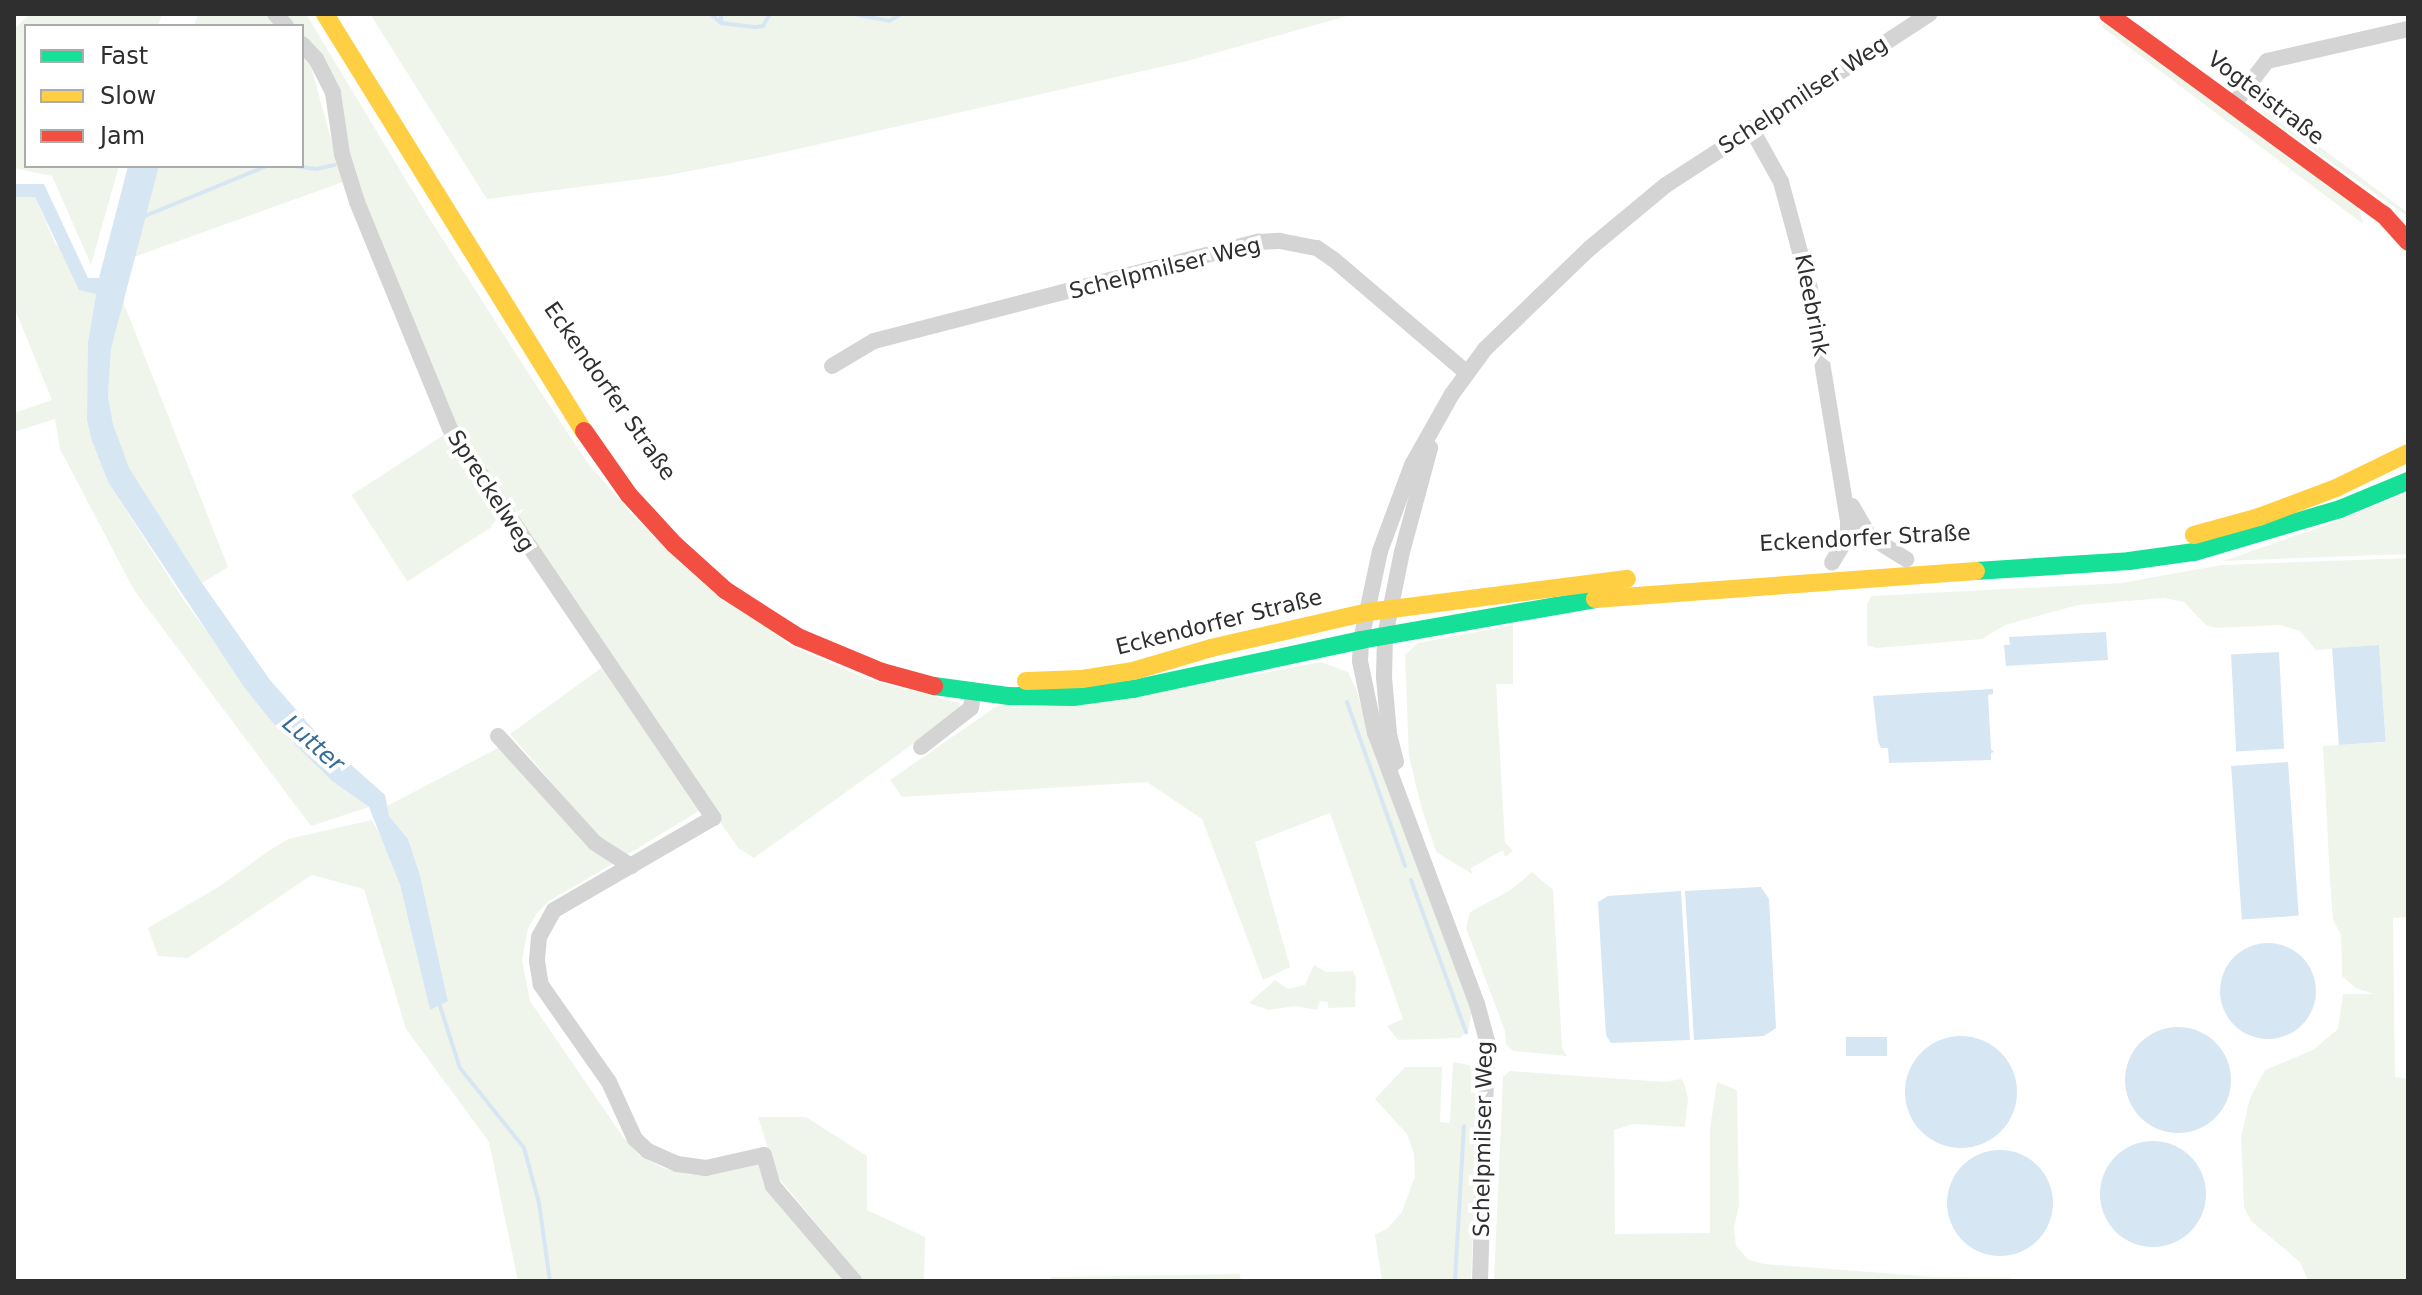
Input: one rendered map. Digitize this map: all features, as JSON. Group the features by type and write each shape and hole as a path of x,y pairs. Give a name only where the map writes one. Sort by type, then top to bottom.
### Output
{"main road":[{"name":"Eckendorfer Straße","path":"325,14 564,402 629,495 674,544 725,590 798,637 882,672 973,693 1040,698 1100,693 1361,640 1615,596 2113,562 2194,552 2301,522 2408,481"},
{"name":"Eckendorfer Straße","path":"342,14 578,395 641,484 685,532 735,577 803,622 843,641 927,669 971,677 1042,681 1133,671 1281,630 1368,612 1599,581 2131,545 2192,535 2259,517 2336,488 2408,453"},
{"name":"Vogteistraße","path":"2108,14 2401,228 2408,242"}],"street":[{"name":"Schelpmilser Weg","path":"1480,1281 1487,1041 1409,818 1375,733 1360,661 1361,640 1380,551 1412,465 1466,372 1590,248 1666,185 1929,14"},
{"path":"2234,104 2267,61 2408,29"},
{"name":"Spreckelweg","path":"304,46 316,59 333,93 342,154 357,202 450,429 713,818 631,866"},
{"name":"Kleebrink","path":"1751,128 1781,182 1804,260 1845,491 1848,536 1832,563"},
{"name":"Schelpmilser Weg","path":"832,366 874,341 1258,242 1280,241 1317,248 1333,259 1466,372"},
{"name":"Schelpmilser Weg","path":"1409,818 1389,734 1385,636 1424,465 1452,394"},
{"name":"Kleebrink","path":"1845,491 1859,524 1869,536 1906,559"},
{"path":"921,747 971,708 973,693"},
{"path":"498,736 595,843 631,866 558,906 545,921 537,954 545,993 609,1082 635,1139 648,1151 677,1164 706,1168 764,1155 773,1186 854,1281"}],"shaded area":[{"path":"30,14 162,14 159,24 24,24 24,168 118,168 91,265 52,176 14,168 14,29"},
{"path":"198,14 264,14 274,24 195,24"},
{"path":"282,14 306,14 426,213 538,388 587,462 636,519 789,645 870,680 960,703 959,711 754,858 738,848 469,456 367,219 350,153 339,86 304,42 304,24 290,24"},
{"path":"370,14 1354,14 1187,61 762,157 664,176 487,199"},
{"path":"2105,20 2358,206 2363,224 2102,27"},
{"path":"304,56 310,63 343,182 134,257 158,168 304,168"},
{"path":"2259,101 2408,213 2408,217 2264,115"},
{"path":"14,197 35,197 55,243 96,294 88,342 92,441 108,482 183,599 273,723 332,781 369,807 311,826 134,590 60,449 55,419 14,432 14,413 52,400 14,307"},
{"path":"122,299 228,567 202,583 128,468 113,424 108,396 111,349"},
{"path":"447,433 503,519 407,581 351,495"},
{"path":"2408,493 2408,554 2223,561 2315,529"},
{"path":"2408,558 2408,917 2393,918 2395,1077 2408,1079 2408,1281 2308,1281 2300,1262 2251,1221 2244,1207 2241,1137 2250,1098 2265,1070 2313,1050 2338,1029 2343,994 2373,994 2356,988 2342,976 2341,935 2333,920 2323,746 2386,742 2379,645 2316,650 2300,631 2280,625 2217,628 2206,625 2184,602 2164,598 2078,605 2005,625 1982,639 1877,648 1867,645 1867,604 1871,596 2122,583 2221,565"},
{"path":"1513,625 1513,684 1496,684 1505,842 1513,851 1505,857 1503,850 1471,868 1472,874 1436,852 1421,806 1409,757 1405,655 1418,643"},
{"path":"1321,662 1348,672 1356,689 1371,741 1472,1008 1469,1029 1460,1038 1398,1040 1387,1026 1403,1019 1330,813 1255,842 1290,967 1263,980 1202,819 1147,782 902,797 890,780 1000,704 1171,690"},
{"path":"604,666 702,809 625,856 607,847 510,734"},
{"path":"498,748 614,863 549,901 537,913 528,928 522,961 530,1001 623,1137 639,1155 663,1168 691,1175 759,1163 845,1281 518,1281 489,1142 406,1029 364,889 312,875 188,958 158,956 148,928 220,886 267,852 288,839 372,820 387,848 400,885 430,1010 448,1000 420,875 408,839 389,816 387,806"},
{"path":"1532,872 1553,890 1562,1048 1567,1056 1513,1051 1506,1044 1505,1031 1466,928 1470,912 1511,890"},
{"path":"1314,965 1326,972 1353,971 1356,978 1355,1007 1328,1008 1328,1002 1320,1001 1317,1010 1296,1006 1269,1010 1249,1003 1275,980 1288,989 1305,985"},
{"path":"1453,1062 1469,1065 1479,1081 1471,1281 1382,1281 1375,1235 1388,1228 1402,1212 1415,1176 1414,1154 1407,1134 1375,1099 1405,1067 1442,1067 1440,1122 1450,1123"},
{"path":"1510,1071 1665,1082 1681,1079 1684,1083 1688,1098 1685,1127 1633,1124 1614,1130 1615,1234 1710,1233 1710,1129 1717,1082 1737,1090 1739,1205 1734,1228 1736,1246 1749,1260 1764,1264 1937,1277 2011,1278 2014,1281 1494,1281 1503,1077"},
{"path":"758,1117 806,1117 867,1156 867,1210 925,1237 924,1281 864,1281 777,1176"},
{"path":"1240,1274 1241,1281 1050,1281 1050,1277"}],"water":[{"path":"127,168 158,168 111,349 108,396 113,424 129,468 202,583 270,680 321,738 385,795 389,816 408,839 420,875 448,1001 430,1010 400,885 369,807 332,781 273,723 244,687 108,482 87,420 88,342 96,294 79,290 35,197 14,197 14,184 44,184 88,278 99,278"},
{"path":"2106,632 2108,660 2006,666 2004,645 2010,645 2009,637"},
{"path":"2379,645 2386,742 2339,745 2332,648"},
{"path":"2279,652 2284,749 2236,751 2231,655"},
{"path":"1993,689 1993,694 1988,695 1991,749 1994,752 1991,753 1991,760 1889,763 1888,748 1881,748 1878,741 1873,696"},
{"path":"2288,762 2299,916 2242,920 2231,766"},
{"path":"1761,887 1769,899 1776,1028 1764,1036 1694,1040 1685,891"},
{"path":"1681,891 1690,1040 1611,1043 1606,1035 1598,902 1608,896"},
{"path":"2268,943 2286,947 2302,957 2312,973 2316,991 2312,1009 2302,1025 2286,1035 2268,1039 2250,1035 2234,1025 2224,1009 2220,991 2224,973 2234,957 2250,947"},
{"path":"2178,1027 2198,1031 2215,1043 2227,1060 2231,1080 2227,1100 2215,1117 2198,1129 2178,1133 2158,1129 2141,1117 2129,1100 2125,1080 2129,1060 2141,1043 2158,1031"},
{"path":"1961,1036 1982,1040 2000,1053 2013,1071 2017,1092 2013,1113 2000,1131 1982,1144 1961,1148 1940,1144 1922,1131 1909,1113 1905,1092 1909,1071 1922,1053 1940,1040"},
{"path":"1846,1037 1887,1037 1887,1056 1846,1056"},
{"path":"2153,1141 2173,1145 2190,1157 2202,1174 2206,1194 2202,1214 2190,1231 2173,1243 2153,1247 2133,1243 2116,1231 2104,1214 2100,1194 2104,1174 2116,1157 2133,1145"},
{"path":"2000,1150 2020,1154 2037,1166 2049,1183 2053,1203 2049,1223 2037,1240 2020,1252 2000,1256 1980,1252 1963,1240 1951,1223 1947,1203 1951,1183 1963,1166 1980,1154"}],"waterway":[{"path":"711,14 721,23 756,27 763,26 770,14"},
{"path":"721,14 721,23"},
{"path":"854,14 889,21 901,14"},
{"path":"304,167 316,169 335,165"},
{"path":"140,218 262,168"},
{"path":"1347,702 1405,866"},
{"path":"1411,880 1466,1032"},
{"name":"Lutter","path":"438,1000 460,1068 524,1148 539,1203 550,1281"},
{"path":"1455,1281 1464,1126"}],"traffic: fast":[{"path":"1976,571 2129,561 2194,552 2340,509 2408,481"},
{"path":"934,686 1009,696 1073,697 1133,689 1361,640 1595,599"}],"traffic: slow":[{"path":"325,14 584,431"},
{"path":"2194,535 2259,517 2336,488 2408,453"},
{"path":"1595,599 1976,571"},
{"path":"1026,681 1082,679 1133,671 1211,648 1368,612 1627,579"}],"traffic: jam":[{"path":"2108,14 2384,215 2408,242"},
{"path":"584,431 629,495 674,544 725,590 798,637 882,672 934,686"}]}
